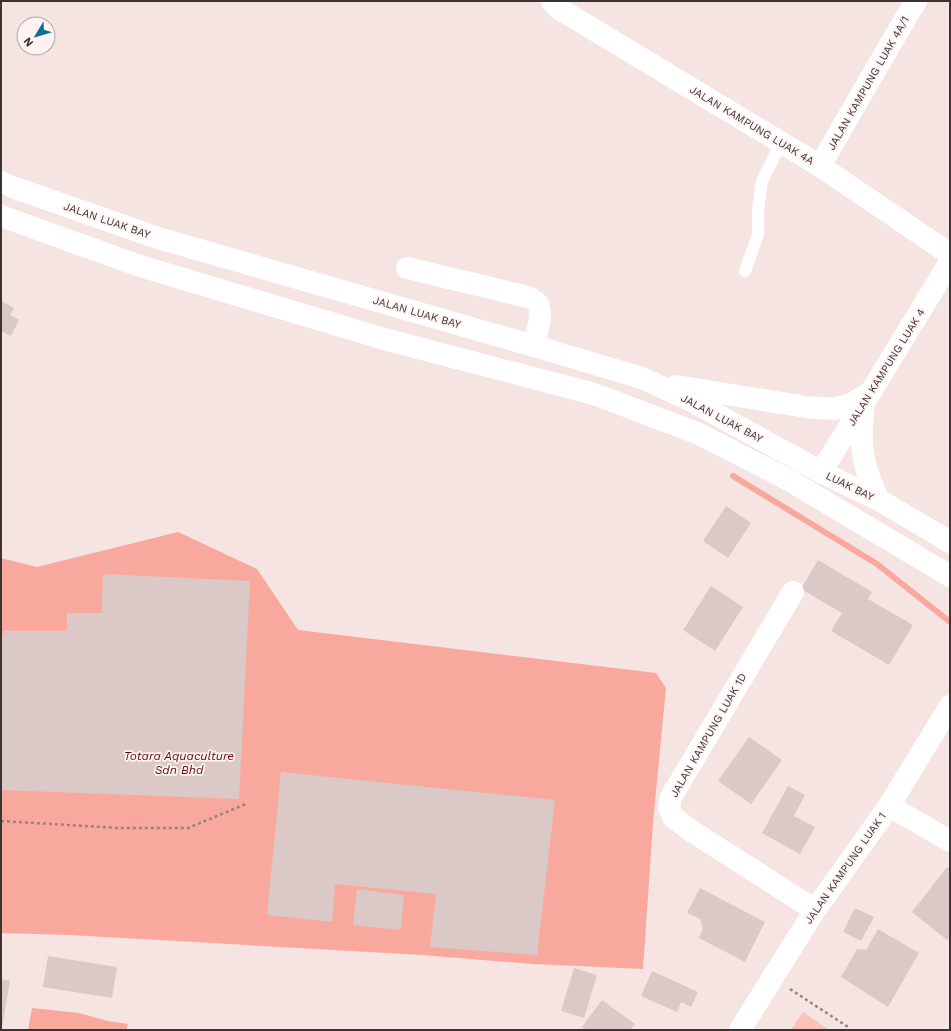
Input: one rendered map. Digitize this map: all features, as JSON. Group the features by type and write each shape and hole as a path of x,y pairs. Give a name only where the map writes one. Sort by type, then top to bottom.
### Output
{"street":[{"name":"JALAN KAMPUNG LUAK 4A","path":"552,1 558,8 820,166 950,254"},
{"name":"JALAN KAMPUNG LUAK 4A/1","path":"820,166 916,1"},
{"name":"JALAN LUAK BAY","path":"1,182 158,238 642,378 698,404 821,472"},
{"path":"1,216 140,266 384,338 594,394 697,433 787,479 950,576"},
{"name":"JALAN KAMPUNG LUAK 4","path":"821,472 950,262"},
{"path":"406,268 528,297 537,303 540,311 534,346"},
{"path":"642,378 679,386 806,407 834,409 867,397 862,443 870,481 879,500 950,542"},
{"path":"787,479 804,477 821,472 823,487 828,503"},
{"name":"LUAK BAY","path":"821,472 879,500"},
{"name":"JALAN KAMPUNG LUAK 1D","path":"793,592 671,797 669,807 673,817 690,830 815,910"},
{"name":"JALAN KAMPUNG LUAK 1","path":"740,1030 815,910 889,806 950,706"},
{"path":"889,806 950,842"}],"lane":[{"path":"745,271 758,235 758,210 762,181 782,143"}],"path":[{"path":"1,821 119,828 188,828 246,804"},
{"path":"772,978 848,1027"}],"shaded area":[{"path":"803,1012 829,1030 791,1030"}],"water":[{"name":"Totara Aquaculture Sdn Bhd","path":"178,532 257,569 298,630 656,673 666,688 653,823 643,969 533,964 422,955 70,935 1,933 1,558 37,567"},
{"path":"32,1008 79,1013 108,1021 128,1024 126,1030 28,1030"}],"building":[{"path":"1,301 14,308 10,315 19,320 11,336 1,331"},
{"path":"726,506 751,523 728,558 703,541"},
{"path":"818,560 872,592 868,599 913,625 889,665 831,631 842,613 801,589"},
{"path":"103,574 250,581 239,799 1,790 1,642 4,631 67,631 67,613 102,613"},
{"path":"711,586 743,607 715,651 683,630"},
{"path":"749,737 782,760 751,804 718,781"},
{"path":"281,772 555,800 537,955 430,947 436,894 335,884 332,922 267,915"},
{"path":"788,786 805,795 794,816 815,827 800,854 762,833"},
{"path":"947,867 950,869 950,937 947,940 912,912"},
{"path":"700,888 765,922 745,962 699,938 703,928 700,919 687,913"},
{"path":"357,889 404,895 401,930 353,925"},
{"path":"855,908 874,917 861,941 843,932"},
{"path":"878,929 919,953 888,1007 841,977 857,949 866,950"},
{"path":"48,956 117,967 112,998 43,987"},
{"path":"574,968 597,975 584,1018 561,1011"},
{"path":"652,971 698,992 691,1007 681,1002 677,1012 641,996"},
{"path":"1,979 10,981 2,1028 1,1028"},
{"path":"602,1000 635,1024 630,1030 586,1030 582,1027"}],"waterway":[{"path":"733,476 877,564 950,622"}]}
